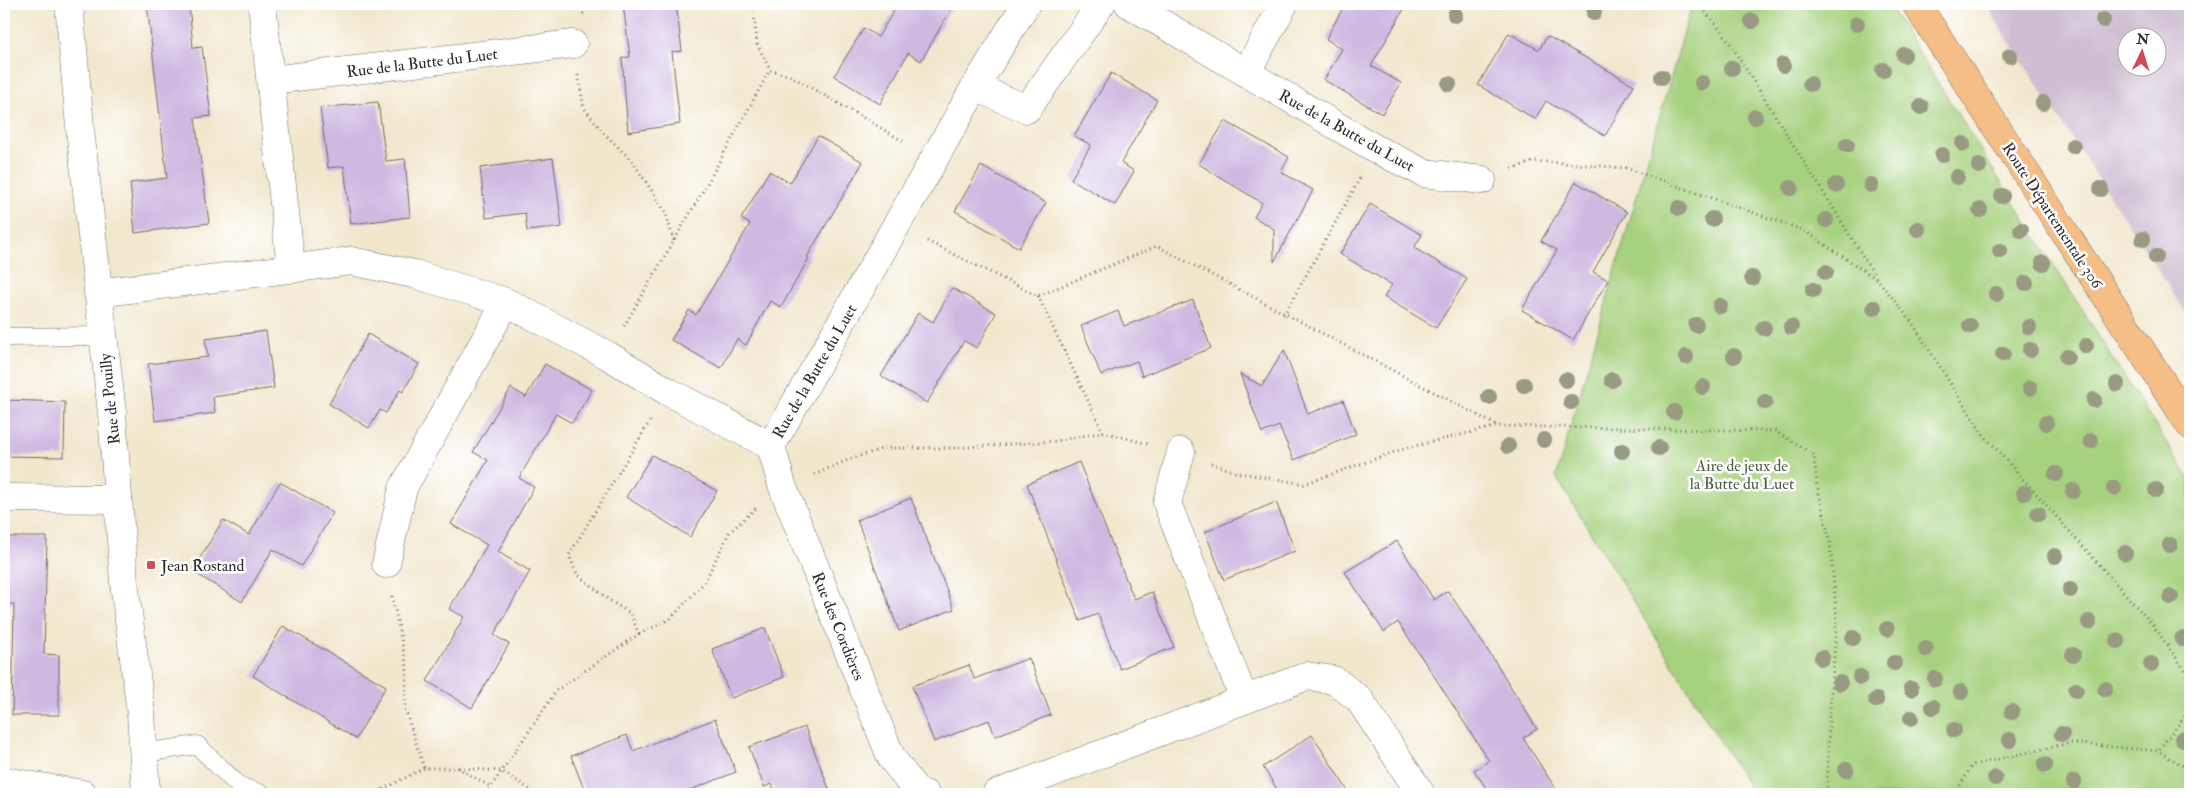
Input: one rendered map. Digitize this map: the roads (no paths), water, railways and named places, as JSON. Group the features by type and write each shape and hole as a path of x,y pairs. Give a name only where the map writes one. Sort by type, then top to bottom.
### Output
{"main road":[{"name":"Route Départementale 306","path":"1916,4 2190,425"}],"street":[{"name":"Rue de Pouilly","path":"69,4 103,336 124,582 144,754 146,794"},
{"path":"262,4 291,267"},
{"name":"Rue de la Butte du Luet","path":"98,293 291,267 351,261 414,274 506,302 607,355 667,391 771,446 975,87 1026,4"},
{"path":"975,87 1027,109 1101,4"},
{"name":"Rue de la Butte du Luet","path":"1129,4 1376,149 1424,173 1482,180"},
{"path":"1246,73 1284,4"},
{"name":"Rue de la Butte du Luet","path":"271,80 573,44"},
{"path":"386,564 403,488 506,302"},
{"name":"Rue des Cordières","path":"771,446 782,485 891,758 918,793 925,794"},
{"path":"1181,452 1167,503 1244,699"},
{"path":"4,498 118,499"},
{"path":"996,794 1307,676 1334,680 1358,699 1421,794"},
{"path":"4,781 83,794"}],"lane":[{"path":"4,337 103,336"},
{"path":"144,754 197,745 239,786 262,794"}],"place":[{"name":"Jean Rostand","path":"151,565"}],"park label":[{"name":"Aire de jeux de la Butte du Luet","path":"1742,474"}]}
